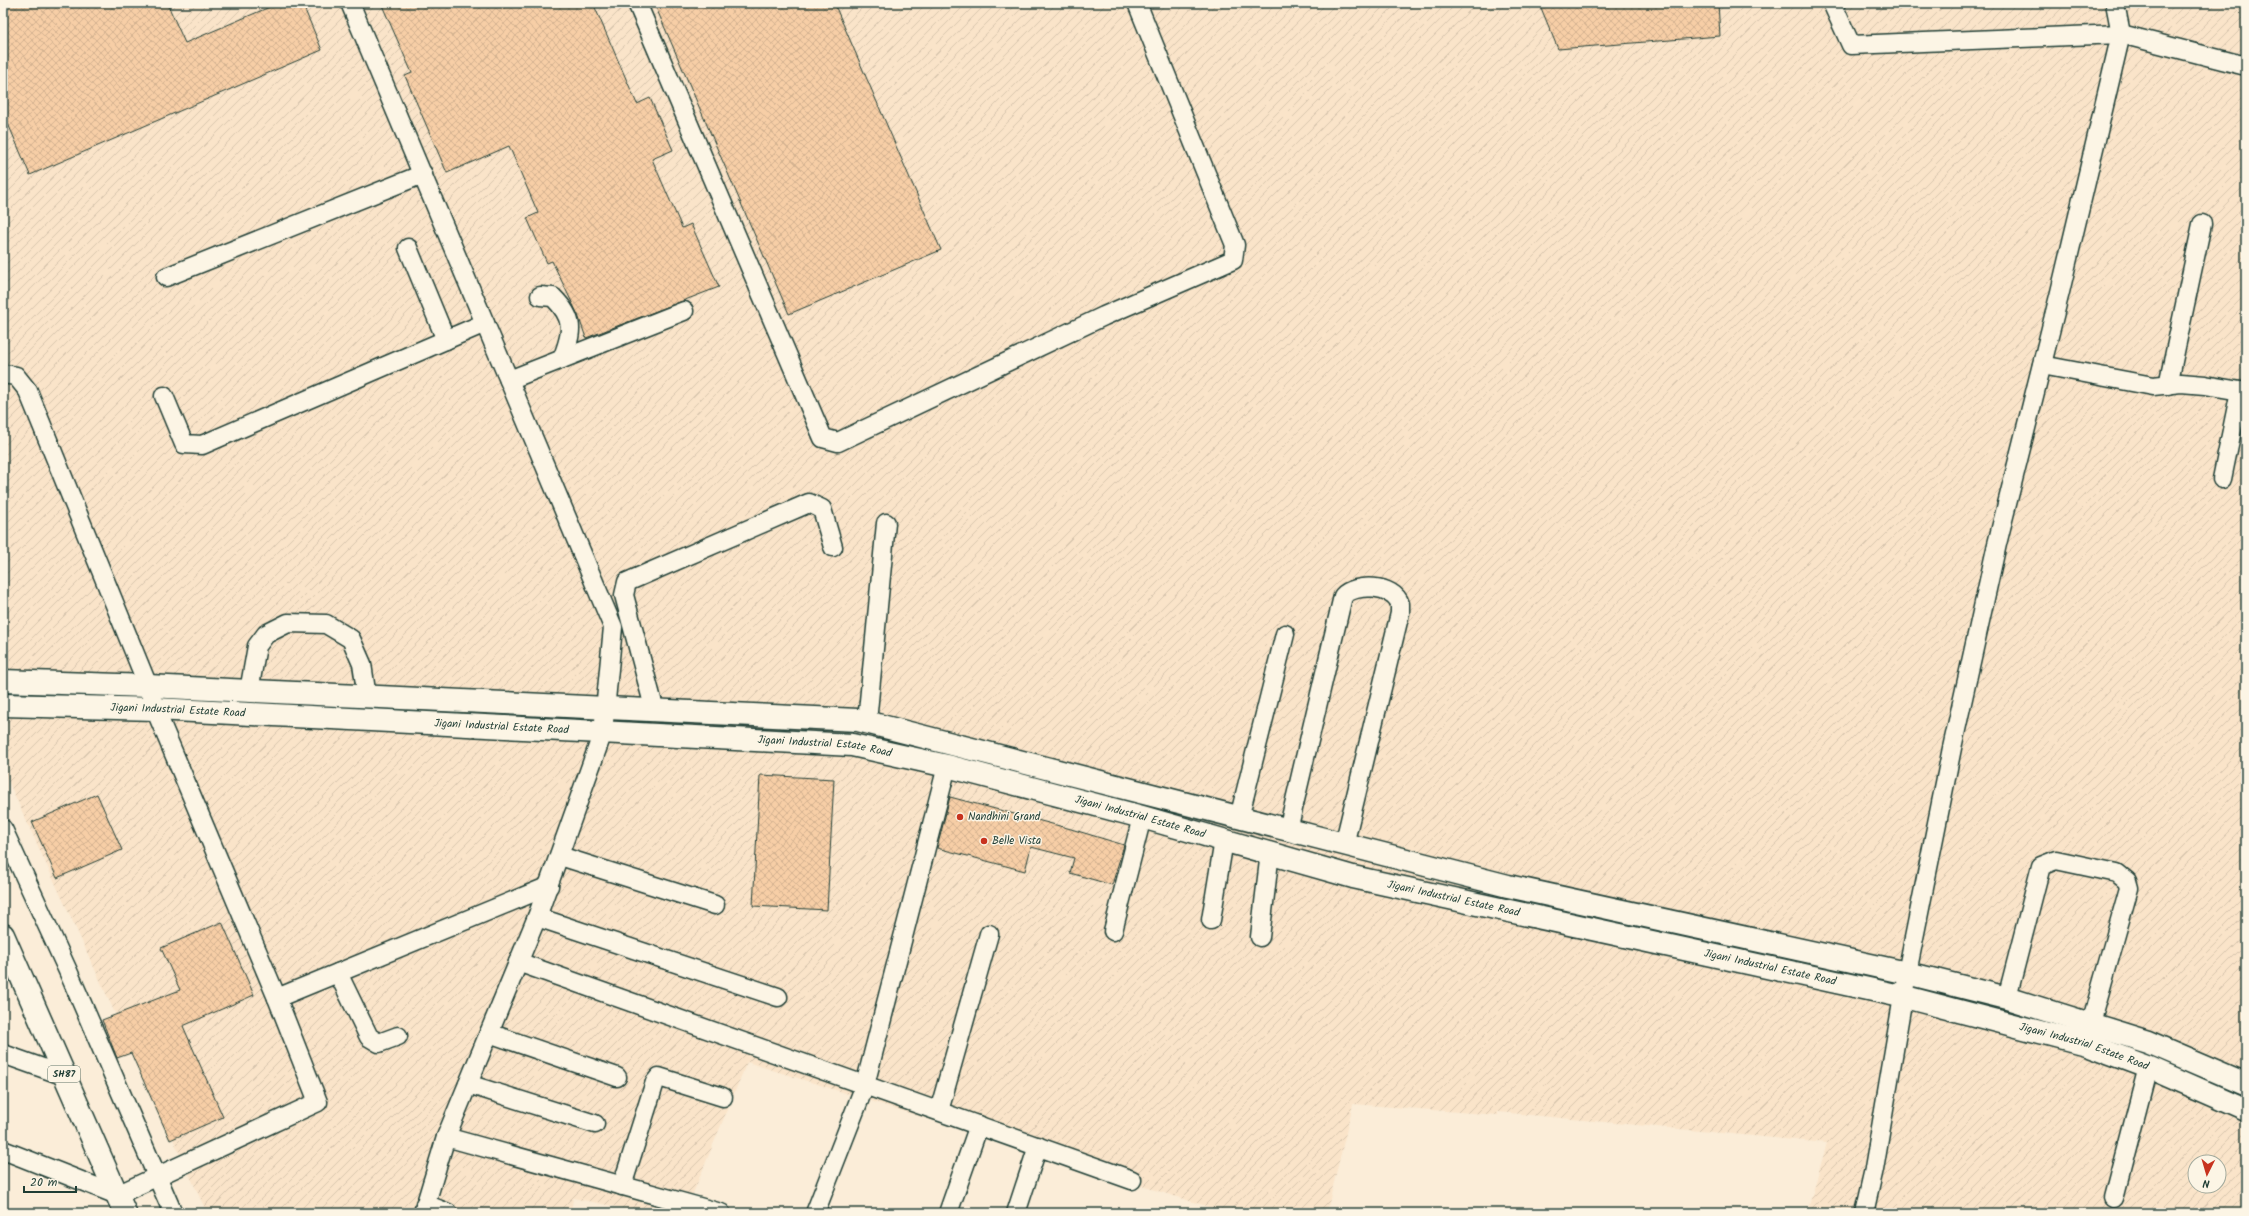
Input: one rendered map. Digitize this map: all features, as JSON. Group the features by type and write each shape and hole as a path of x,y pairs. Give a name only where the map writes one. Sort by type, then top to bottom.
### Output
{"main road":[{"name":"Jigani Industrial Estate Road","path":"3,681 148,686 858,720 1508,886 1907,973 2006,998 2091,1023 2148,1042 2246,1084"},
{"name":"Jigani Industrial Estate Road","path":"3,705 155,709 852,745 947,766 1142,817 1270,852 1353,877 1905,997 2086,1044 2148,1067 2246,1110"},
{"name":"SH87","path":"3,935 8,957 65,1076 121,1204"}],"street":[{"path":"350,3 613,627 603,732 537,917 446,1137 424,1209 448,1213"},
{"path":"636,3 823,438 838,442 1104,316 1233,260 1235,245 1137,3"},
{"path":"1832,3 1851,45 2121,34 2246,66"},
{"path":"1864,1213 1874,1169 1905,997 1907,973 1952,748 1995,552 2042,365 2121,34 2115,3"},
{"path":"166,277 423,174"},
{"path":"2168,385 2202,224"},
{"path":"408,248 446,340"},
{"path":"540,296 554,297 565,308 570,320 571,333 562,359"},
{"path":"509,380 684,311"},
{"path":"164,396 184,444 202,445 485,323"},
{"path":"2042,365 2153,386 2205,385 2243,392 2222,479"},
{"path":"3,374 16,376 28,391 148,686 155,709 277,998 318,1102 156,1177 121,1204 3,1150"},
{"path":"655,710 624,595 627,582 809,503 822,509 833,547"},
{"path":"867,722 886,523"},
{"path":"1288,830 1342,596 1348,590 1354,588 1363,587 1383,590 1392,594 1400,604 1400,613 1344,845"},
{"path":"603,603 624,595"},
{"path":"249,691 257,646 266,634 288,623 326,624 351,639 362,664 367,697"},
{"path":"1239,818 1285,634"},
{"path":"815,1213 865,1085 947,766"},
{"path":"1113,931 1142,817"},
{"path":"3,829 68,971 156,1177 173,1213"},
{"path":"1211,920 1224,840"},
{"path":"1260,937 1270,852"},
{"path":"560,856 715,906"},
{"path":"2006,998 2041,866 2056,860 2117,873 2127,881 2129,888 2091,1023"},
{"path":"277,998 548,886"},
{"path":"537,917 778,997"},
{"path":"939,1111 989,934"},
{"path":"518,962 1132,1180"},
{"path":"338,973 369,1037 379,1043 398,1036"},
{"path":"489,1033 617,1076"},
{"path":"3,1054 65,1076"},
{"path":"2114,1198 2148,1067"},
{"path":"622,1186 655,1082 660,1077 723,1096"},
{"path":"468,1084 595,1124"},
{"path":"948,1213 979,1125"},
{"path":"446,1137 720,1213"},
{"path":"1016,1213 1038,1146"}],"shaded area":[{"path":"3,3 2246,3 2246,1213 1807,1213 1827,1143 1498,1112 1498,1115 1353,1104 1327,1211 1319,1209 1319,1213 1228,1213 747,1062 685,1213 646,1213 573,1198 571,1213 207,1213 3,770"}],"building":[{"path":"3,3 167,3 185,43 279,3 302,3 322,50 30,175 3,112"},
{"path":"381,3 593,3 637,104 650,98 673,150 652,159 682,228 691,224 719,287 586,338 578,315 552,261 547,263 527,218 538,213 509,146 447,173 405,76 412,73"},
{"path":"654,3 834,3 941,250 789,314"},
{"path":"1539,3 1718,3 1720,36 1558,49"},
{"path":"760,775 834,779 827,910 753,906"},
{"path":"97,794 122,850 57,878 32,822"},
{"path":"950,797 1071,829 1124,845 1112,885 1070,873 1074,858 1031,847 1025,871 937,848"},
{"path":"222,922 254,995 183,1026 223,1117 170,1140 131,1053 117,1058 102,1020 180,990 161,948"}],"place":[{"name":"Nandhini Grand","path":"960,817"},
{"name":"Belle Vista","path":"984,841"}]}
